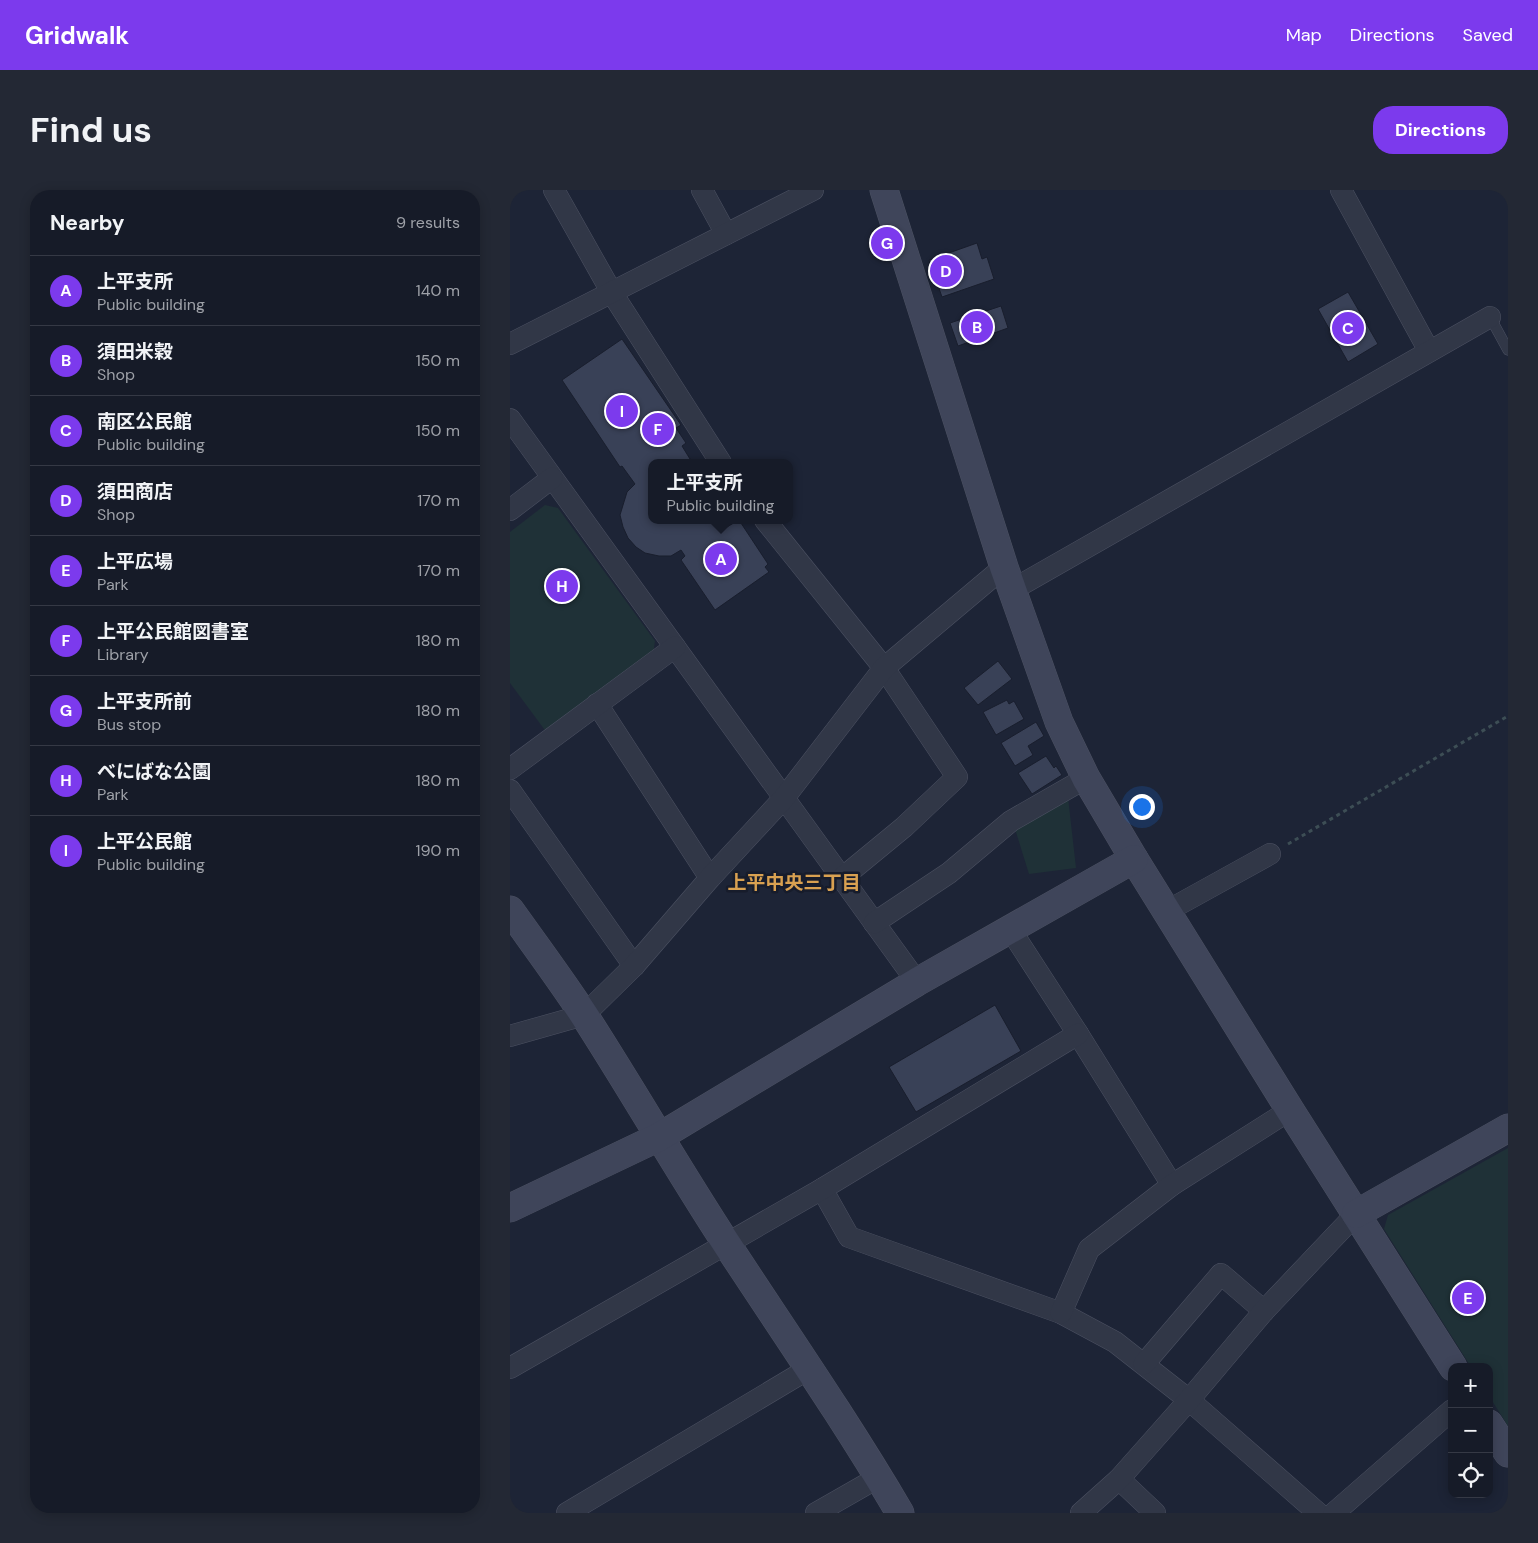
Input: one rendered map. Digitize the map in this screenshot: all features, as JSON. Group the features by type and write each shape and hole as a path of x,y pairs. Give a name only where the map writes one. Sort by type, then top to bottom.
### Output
{"street":[{"path":"554,190 612,293 717,459"},
{"path":"702,190 726,234"},
{"path":"510,344 813,190"},
{"path":"884,190 1008,579 1059,722 1086,778 1134,859 1290,1110 1450,1363"},
{"path":"1341,190 1429,351"},
{"path":"510,1036 584,1015 634,966 710,878 784,798 884,668 1008,579 1490,317"},
{"path":"510,419 917,982"},
{"path":"510,510 552,478"},
{"path":"768,524 884,668 957,777 904,827 842,878"},
{"path":"510,768 675,647"},
{"path":"597,704 710,878"},
{"path":"874,922 949,873 1011,821 1086,778"},
{"path":"510,790 634,966"},
{"path":"1167,912 1270,854"},
{"path":"510,1208 659,1137 917,982 1134,859"},
{"path":"510,910 584,1015 726,1243 810,1368 900,1513"},
{"path":"1010,929 1172,1185"},
{"path":"510,1368 822,1188 1078,1034"},
{"path":"1061,1313 1089,1249 1172,1185 1290,1110"},
{"path":"1081,1513 1119,1479 1264,1312 1356,1214 1508,1128"},
{"path":"822,1188 849,1236 1061,1313 1115,1342 1189,1400 1318,1513"},
{"path":"1144,1364 1222,1274 1264,1312"},
{"path":"567,1513 810,1368"},
{"path":"1334,1513 1448,1413"},
{"path":"1493,1430 1508,1453"},
{"path":"816,1513 879,1477"},
{"path":"1119,1479 1155,1513"}],"lane":[{"path":"1490,317 1508,350"}],"path":[{"path":"1270,854 1508,716"}],"shaded area":[{"path":"545,505 558,508 655,641 653,655 547,733 510,683 510,532"},
{"path":"1068,797 1076,868 1029,874 1015,829"},
{"path":"1508,1148 1508,1426 1493,1402 1493,1363 1468,1363 1384,1229 1388,1215"}],"building":[{"path":"977,243 982,259 987,257 994,279 942,297 929,260"},
{"path":"1348,292 1378,344 1348,362 1318,309"},
{"path":"1001,306 1008,328 958,346 950,323"},
{"path":"622,339 681,425 676,428 686,443 682,446 690,459 648,459 648,524 722,524 725,528 732,524 742,524 768,564 765,567 769,572 715,610 681,560 685,556 681,550 671,556 659,556 645,553 636,547 628,538 620,515 627,492 635,484 622,466 620,467 562,380"},
{"path":"998,661 1012,679 978,705 964,688"},
{"path":"1007,700 1009,704 1014,701 1024,719 996,735 983,712"},
{"path":"1036,722 1044,736 1028,746 1033,755 1015,766 1001,743"},
{"path":"1046,756 1054,768 1056,766 1062,775 1032,794 1018,773"},
{"path":"995,1005 1021,1051 916,1112 889,1067"}],"place":[{"name":"上平支所前","path":"887,243"},
{"name":"須田商店","path":"946,271"},
{"name":"須田米穀","path":"977,327"},
{"name":"南区公民館","path":"1348,328"},
{"name":"上平公民館","path":"622,411"},
{"name":"上平公民館図書室","path":"658,429"},
{"name":"上平支所","path":"721,559"},
{"name":"べにばな公園","path":"562,586"},
{"name":"上平広場","path":"1468,1298"}],"district":[{"name":"上平中央三丁目","path":"794,882"}]}
